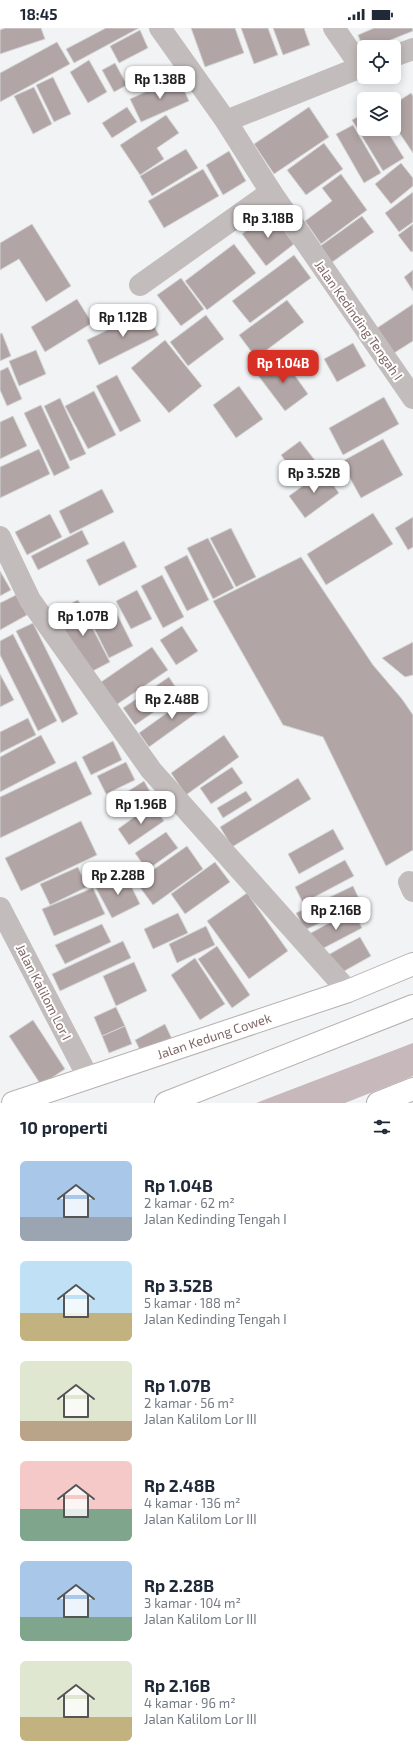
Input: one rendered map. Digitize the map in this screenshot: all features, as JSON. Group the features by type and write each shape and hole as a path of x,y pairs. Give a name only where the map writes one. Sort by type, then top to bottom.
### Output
{"main road":[{"name":"Jalan Kedung Cowek","path":"13,1103 348,991 413,964"},
{"path":"166,1103 413,1006"},
{"path":"378,1103 413,1089"}],"street":[{"name":"Jalan Kedinding Tengah I","path":"160,28 226,121 271,192 413,398"},
{"path":"334,28 357,59"},
{"path":"401,53 413,49"},
{"path":"226,121 357,68"},
{"path":"140,285 271,192"},
{"path":"0,537 30,600 151,770 348,991"},
{"name":"Jalan Kalilom Lor I","path":"0,908 88,1077"}],"shaded area":[{"path":"413,1043 413,1076 345,1103 256,1103"}],"building":[{"path":"5,28 41,28 45,39 0,54 0,30"},
{"path":"106,28 139,28 74,63 66,49"},
{"path":"191,28 235,28 244,53 205,67"},
{"path":"241,28 268,28 278,55 254,64"},
{"path":"273,28 304,28 310,45 283,55"},
{"path":"374,28 412,28 413,31 390,40 360,40 358,35"},
{"path":"140,30 148,48 119,63 110,46"},
{"path":"57,42 70,64 0,102 0,73"},
{"path":"89,60 107,92 88,103 70,72"},
{"path":"115,63 127,85 114,92 102,70"},
{"path":"53,77 71,114 54,122 36,85"},
{"path":"178,77 189,101 141,122 130,99"},
{"path":"34,87 52,124 33,134 14,96"},
{"path":"411,93 413,96 413,153 401,135 401,99"},
{"path":"127,107 137,122 112,138 102,123"},
{"path":"309,107 329,137 274,174 254,144"},
{"path":"166,115 179,133 157,148 164,159 140,175 120,145"},
{"path":"357,117 357,128 352,120"},
{"path":"353,125 357,132 357,136 359,136 381,173 364,183 336,134"},
{"path":"362,136 390,136 404,158 383,171"},
{"path":"324,143 343,169 306,195 287,170"},
{"path":"186,149 198,168 152,196 140,176"},
{"path":"229,151 246,181 223,195 206,165"},
{"path":"401,163 413,178 413,186 391,204 375,184"},
{"path":"203,169 219,196 164,228 148,201"},
{"path":"341,174 367,210 321,244 305,221 332,201 322,188"},
{"path":"413,192 413,222 399,232 385,213"},
{"path":"271,213 294,244 266,266 242,234"},
{"path":"362,216 374,232 331,263 319,247"},
{"path":"32,224 71,286 46,302 19,259 0,270 0,243"},
{"path":"413,224 413,251 411,252 398,235"},
{"path":"234,244 256,273 207,310 185,281"},
{"path":"294,255 311,278 250,323 232,301"},
{"path":"413,270 413,291 404,277"},
{"path":"181,278 204,309 181,326 157,295"},
{"path":"77,299 92,323 45,352 31,327"},
{"path":"287,300 304,322 256,358 239,335"},
{"path":"413,304 413,341 394,353 377,328"},
{"path":"146,311 159,335 99,365 87,340"},
{"path":"206,315 224,339 188,366 170,342"},
{"path":"2,333 11,356 0,361 0,334"},
{"path":"165,340 202,386 169,413 131,368"},
{"path":"353,343 366,366 337,382 324,359"},
{"path":"36,350 46,374 19,386 9,361"},
{"path":"281,356 308,394 285,411 257,374"},
{"path":"8,367 22,399 7,406 0,390 0,371"},
{"path":"117,375 141,421 120,432 96,386"},
{"path":"239,386 263,419 236,438 213,405"},
{"path":"94,391 116,435 88,449 65,406"},
{"path":"384,397 399,424 343,455 329,428"},
{"path":"60,398 86,454 70,461 44,406"},
{"path":"41,405 70,468 54,476 24,413"},
{"path":"13,416 27,446 0,459 0,422"},
{"path":"383,439 403,475 361,498 341,462"},
{"path":"300,441 320,467 300,481 281,455"},
{"path":"39,449 50,474 0,498 0,467"},
{"path":"323,471 339,493 305,518 289,496"},
{"path":"102,489 114,512 70,534 59,511"},
{"path":"373,513 393,544 326,585 307,554"},
{"path":"50,514 62,537 27,555 15,532"},
{"path":"413,517 413,547 408,550 395,528"},
{"path":"231,528 256,577 236,587 210,538"},
{"path":"82,530 89,544 38,570 31,556"},
{"path":"208,538 234,588 213,599 187,548"},
{"path":"124,541 137,567 99,586 86,560"},
{"path":"187,555 209,600 187,611 164,567"},
{"path":"301,557 373,665 402,699 413,715 413,850 386,866 323,737 283,725 213,601"},
{"path":"0,571 11,590 0,596"},
{"path":"162,575 184,617 163,628 141,586"},
{"path":"137,590 152,619 131,629 116,601"},
{"path":"16,595 27,615 0,630 0,603"},
{"path":"78,600 110,662 87,674 55,611"},
{"path":"114,608 133,646 109,658 90,620"},
{"path":"33,623 78,714 62,723 16,631"},
{"path":"182,626 198,651 176,665 160,640"},
{"path":"13,634 57,721 38,731 0,655 0,641"},
{"path":"413,642 413,675 405,677 382,658"},
{"path":"152,647 168,670 116,705 101,682"},
{"path":"0,674 14,700 0,707"},
{"path":"169,677 180,694 135,725 123,708"},
{"path":"196,692 206,706 149,747 139,733"},
{"path":"28,718 36,735 0,753 0,732"},
{"path":"41,735 56,763 0,792 0,757"},
{"path":"224,735 239,757 186,795 171,773"},
{"path":"113,741 122,760 91,775 82,757"},
{"path":"76,761 92,794 0,838 0,797"},
{"path":"126,762 135,780 106,794 97,776"},
{"path":"232,767 243,783 211,804 200,788"},
{"path":"298,778 311,799 232,847 220,827"},
{"path":"144,781 152,795 116,817 108,804"},
{"path":"246,791 252,800 223,818 217,808"},
{"path":"152,804 164,821 129,845 118,829"},
{"path":"81,821 97,855 21,891 5,858"},
{"path":"333,829 344,849 299,874 288,854"},
{"path":"166,832 178,848 147,870 135,853"},
{"path":"187,846 203,869 153,905 136,882"},
{"path":"345,860 354,876 303,903 295,887"},
{"path":"215,862 230,882 185,914 171,894"},
{"path":"78,867 87,887 50,905 40,884"},
{"path":"125,874 140,904 112,918 96,888"},
{"path":"353,886 361,903 305,930 296,913"},
{"path":"93,888 105,914 54,936 42,909"},
{"path":"247,893 288,951 249,979 207,921"},
{"path":"353,910 362,928 318,951 309,934"},
{"path":"178,913 188,933 153,949 144,929"},
{"path":"102,924 111,942 65,964 55,945"},
{"path":"206,926 215,945 177,963 169,944"},
{"path":"360,937 371,956 339,974 328,955"},
{"path":"123,941 131,958 60,991 52,974"},
{"path":"217,946 250,995 232,1008 198,959"},
{"path":"195,958 225,1004 200,1020 171,975"},
{"path":"134,962 147,991 116,1006 103,976"},
{"path":"116,1007 125,1026 102,1036 94,1017"},
{"path":"33,1020 65,1069 41,1085 9,1036"},
{"path":"165,1024 172,1039 142,1054 135,1040"},
{"path":"125,1026 132,1044 109,1053 102,1036"}]}
